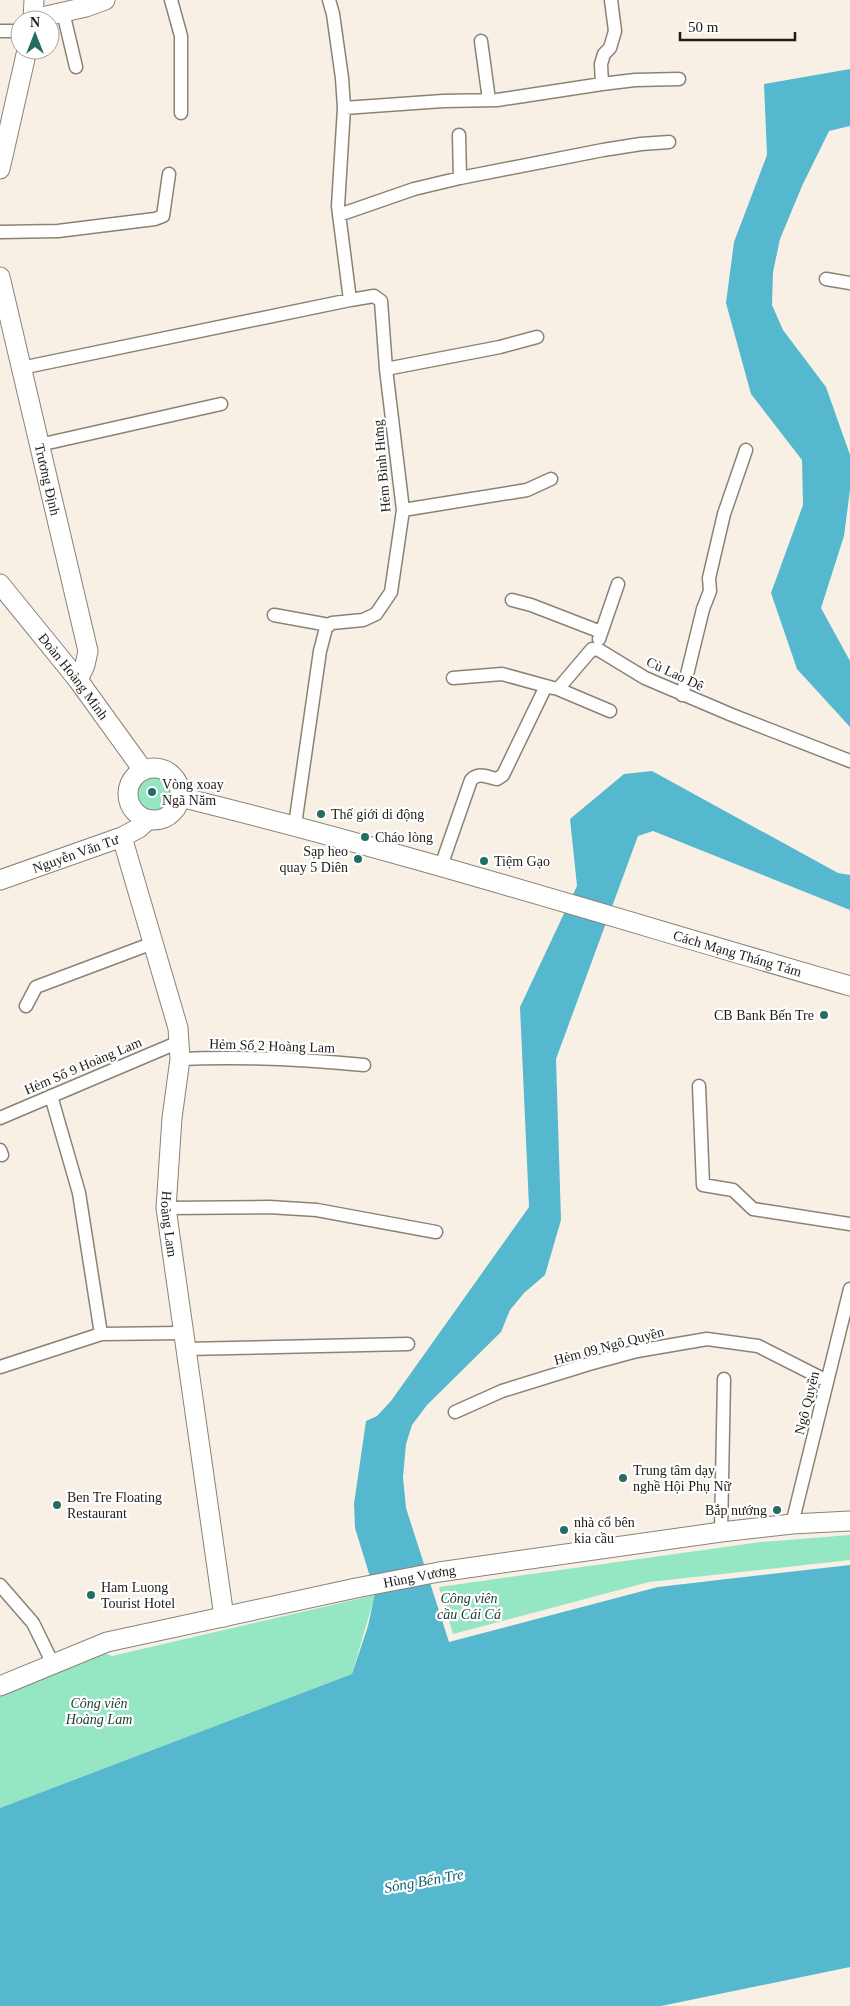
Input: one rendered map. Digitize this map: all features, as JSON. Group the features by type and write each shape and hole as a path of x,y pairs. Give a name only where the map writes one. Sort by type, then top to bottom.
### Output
{"street":[{"path":"60,13 105,0"},
{"path":"171,0 181,36 182,113"},
{"path":"21,368 350,300 338,206 344,108 342,78 333,14 329,0"},
{"path":"602,84 604,54 610,48 615,31 611,0"},
{"path":"63,12 76,67"},
{"path":"481,41 488,100"},
{"path":"0,169 24,60"},
{"path":"344,108 442,101 488,100 534,96 635,80 678,79"},
{"path":"459,135 460,178"},
{"path":"339,215 414,189 460,178 622,147 669,142"},
{"path":"0,232 58,231 156,219 163,216 169,174"},
{"name":"Trương Định","path":"0,277 88,651 86,665 78,680"},
{"path":"826,280 850,283"},
{"name":"Hẻm Bình Hưng","path":"329,625 346,620 363,620 376,614 391,592 403,510 386,369 381,301 374,296 350,300"},
{"path":"386,369 500,347 537,337"},
{"path":"39,444 221,404"},
{"path":"682,695 703,608 710,592 710,571 724,514 746,450"},
{"path":"403,510 519,492 538,487 551,480"},
{"name":"Đoàn Hoàng Minh","path":"0,584 78,680 143,770"},
{"path":"180,797 296,825 440,866 471,780 475,776 480,775 497,779 503,775 552,687 592,649 595,649 618,584"},
{"path":"512,600 531,605 601,632"},
{"path":"274,615 329,625 326,628 320,651 296,825"},
{"name":"Cù Lao Dê","path":"595,649 645,678 682,695 850,761"},
{"path":"453,678 502,674 552,687 610,711"},
{"path":"152,768 161,769 169,773 176,780 180,797 178,806 165,818 148,820 134,812 128,797 131,781 143,770 152,768"},
{"name":"Nguyễn Văn Tư","path":"0,880 122,837 139,828 148,820"},
{"name":"Hoàng Lam","path":"122,837 178,1028 179,1050 166,1208 224,1617"},
{"name":"Cách Mạng Tháng Tám","path":"440,866 850,986"},
{"path":"26,1006 36,987 153,943"},
{"name":"Hẻm Số 2 Hoàng Lam","path":"179,1050 234,1056 289,1058 364,1066"},
{"name":"Hẻm Số 9 Hoàng Lam","path":"0,1118 51,1096 179,1050"},
{"path":"699,1086 703,1185 733,1190 753,1209 850,1224"},
{"path":"51,1096 79,1192 101,1334"},
{"path":"166,1208 269,1207 317,1210 436,1232"},
{"name":"Ngô Quyền","path":"792,1524 850,1290"},
{"path":"0,1367 101,1334 184,1341 408,1344"},
{"name":"Hẻm 09 Ngô Quyền","path":"455,1412 502,1391 608,1359 637,1351 707,1339 758,1346 827,1381"},
{"path":"721,1532 724,1379"},
{"name":"Hùng Vương","path":"0,1686 107,1642 356,1588 440,1572 721,1532 792,1524 850,1521"},
{"path":"0,1585 33,1623 53,1664"}],"green space":[{"path":"153,776 166,782 172,795 166,808 153,814 140,808 134,795 140,782"},
{"name":"Công viên cầu Cái Cá","path":"850,1535 850,1560 649,1582 453,1634 439,1587 761,1542"},
{"name":"Công viên Hoàng Lam","path":"375,1595 352,1674 0,1808 0,1695 97,1650 112,1656"}],"water":[{"path":"850,69 850,126 829,131 802,186 780,239 773,272 772,305 783,330 826,387 850,455 850,490 844,536 821,608 850,661 850,727 797,669 771,593 803,505 802,460 751,394 726,303 734,242 767,155 764,84"},
{"name":"Sông Bến Tre","path":"652,771 838,873 850,875 850,910 653,831 638,836 556,1059 561,1220 545,1275 524,1293 510,1310 501,1332 427,1405 412,1425 406,1444 403,1477 406,1508 449,1642 658,1587 850,1565 850,1967 661,2006 0,2006 0,1808 352,1674 368,1626 375,1593 355,1528 354,1504 366,1421 377,1416 391,1401 529,1207 520,1007 577,886 570,819 624,774"}],"place":[{"name":"Vòng xoay Ngã Năm","path":"152,792"},
{"name":"Thế giới di động","path":"321,814"},
{"name":"Cháo lòng","path":"365,837"},
{"name":"Sạp heo quay 5 Diên","path":"358,859"},
{"name":"Tiệm Gạo","path":"484,861"},
{"name":"CB Bank Bến Tre","path":"824,1015"},
{"name":"Trung tâm dạy nghề Hội Phụ Nữ","path":"623,1478"},
{"name":"Ben Tre Floating Restaurant","path":"57,1505"},
{"name":"Bắp nướng","path":"777,1510"},
{"name":"nhà cổ bên kia cầu","path":"564,1530"},
{"name":"Ham Luong Tourist Hotel","path":"91,1595"}]}
